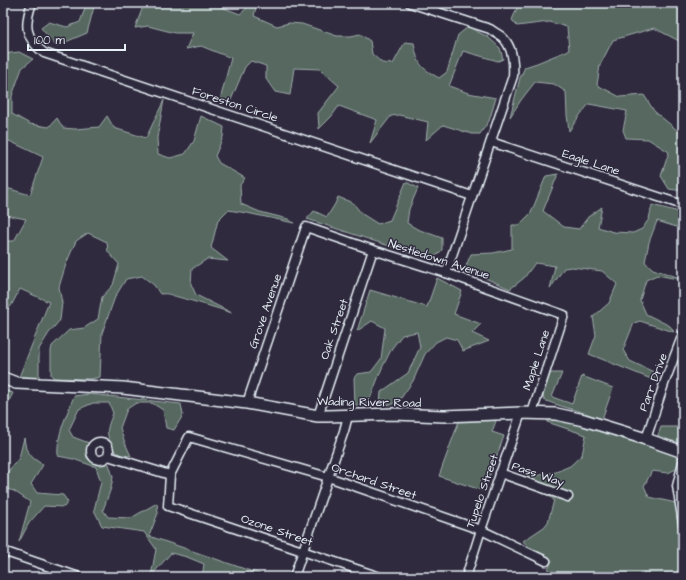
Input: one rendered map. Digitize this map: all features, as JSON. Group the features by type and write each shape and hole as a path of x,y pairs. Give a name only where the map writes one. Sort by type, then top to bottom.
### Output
{"main road":[{"name":"Wading River Road","path":"3,378 16,383 123,388 246,403 318,416 394,414 444,416 526,413 556,414 584,420 683,452"}],"street":[{"name":"Foreston Circle","path":"32,3 27,25 29,36 35,46 44,53 472,196"},
{"path":"410,3 490,29 502,37 512,54 513,76 446,273"},
{"name":"Eagle Lane","path":"491,142 683,205"},
{"name":"Nestledown Avenue","path":"306,227 446,273 564,315"},
{"name":"Grove Avenue","path":"246,403 306,227"},
{"name":"Oak Street","path":"318,416 373,250"},
{"name":"Maple Lane","path":"526,413 564,315"},
{"name":"Parr Drive","path":"646,439 664,384 683,334"},
{"name":"Tupelo Street","path":"466,577 480,530 500,473 526,413"},
{"path":"294,577 348,416"},
{"name":"Orchard Street","path":"170,475 189,437 328,477 480,530 546,561"},
{"path":"108,456 170,475"},
{"path":"683,462 677,486 683,523"},
{"name":"Pass Way","path":"500,473 568,497"},
{"name":"Ozone Street","path":"170,475 168,506 380,577"},
{"path":"3,551 79,577"}],"green space":[{"path":"87,3 95,3 87,33 56,46 41,28 49,22 67,27 80,22"},
{"path":"142,3 219,3 219,6 240,14 246,9 249,3 257,3 254,16 277,26 289,23 302,24 337,36 351,36 360,34 370,41 372,54 382,63 393,64 405,42 414,43 421,65 439,78 447,72 458,35 468,27 488,37 500,48 503,59 498,61 463,51 449,86 468,93 496,98 489,121 480,134 472,134 443,125 426,140 428,122 399,115 391,116 370,143 377,120 339,106 319,129 318,113 339,86 320,69 294,68 290,95 275,92 266,79 266,66 251,61 245,67 231,100 220,100 231,58 201,46 186,49 193,33 175,33 148,26 135,28 144,4"},
{"path":"519,3 683,3 683,43 654,28 613,40 600,65 597,85 620,97 644,95 654,111 683,135 683,191 669,189 661,176 669,152 648,139 626,138 623,130 627,111 589,104 569,131 566,92 554,84 535,82 510,117 520,78 525,67 569,50 567,27 549,22 517,26 512,20"},
{"path":"19,52 33,59 22,68 12,96 12,114 30,124 49,127 57,118 63,128 75,129 99,127 107,116 114,128 146,138 164,100 157,138 158,154 170,158 185,154 194,141 201,116 224,127 223,137 215,156 219,163 245,178 240,185 241,204 260,212 288,219 294,223 228,210 218,220 211,248 228,261 207,259 192,269 191,284 196,295 232,313 169,294 160,294 154,285 142,276 126,279 115,297 102,333 100,377 91,379 54,378 51,375 52,346 69,330 84,328 98,319 102,297 113,285 119,264 108,252 107,242 88,233 76,241 66,264 59,287 62,303 60,320 49,333 39,349 39,378 19,377 49,302 20,289 11,306 3,313 3,241 14,241 26,219 6,215 3,211 3,187 30,195 43,157 3,138 3,54"},
{"path":"558,174 543,211 564,227 579,229 588,217 602,207 598,227 613,232 633,233 642,229 649,219 652,205 683,213 683,229 657,221 649,242 645,262 653,269 683,280 657,275 646,280 640,300 646,314 670,326 674,332 640,321 634,323 623,350 630,361 658,374 656,381 589,354 596,335 593,317 609,303 617,284 602,271 572,267 564,268 550,289 555,266 535,263 524,278 510,289 465,268 471,254 493,253 512,249 512,225 519,225 531,213 546,176"},
{"path":"406,182 418,188 409,209 407,223 417,229 442,238 442,250 432,260 307,219 314,211 327,217 338,197 353,203 362,214 378,224 390,220"},
{"path":"437,278 462,291 454,314 481,324 472,333 489,341 463,351 457,340 446,337 436,342 425,354 413,381 401,398 391,405 380,403 381,392 408,373 420,347 417,332 402,335 392,348 382,368 368,404 355,405 354,378 357,374 371,372 381,359 385,328 372,321 357,331 370,290 427,307"},
{"path":"550,373 562,373 552,397 572,404 582,376 613,388 602,419 544,400 542,392"},
{"path":"3,390 13,393 3,413"},
{"path":"89,394 181,404 183,415 174,430 166,428 163,410 152,403 136,403 127,409 120,428 131,456 121,455 114,451 111,444 108,435 108,428 113,413 109,403 93,403 79,409 69,430 73,437 89,443 87,458 109,464 113,477 111,488 103,510 108,517 131,518 157,503 158,513 149,536 268,577 202,577 204,564 187,557 171,553 151,576 156,549 144,532 102,526 94,510 101,482 96,467 73,459 58,456 60,433 74,396"},
{"path":"497,418 492,432 504,436 484,491 439,476 459,421"},
{"path":"552,418 588,427 675,455 680,458 676,469 668,473 652,471 644,486 649,497 676,503 680,557 679,570 669,577 545,577 552,560 531,549 523,541 544,527 548,522 554,500 523,476 535,476 556,472 570,466 582,455 586,435 547,422"},
{"path":"661,427 683,427 683,443 657,438"},
{"path":"24,438 26,449 33,458 43,465 31,484 37,493 63,495 68,502 64,507 44,506 29,523 19,542 30,502 14,491 3,488 3,473 6,474 19,458"}]}
